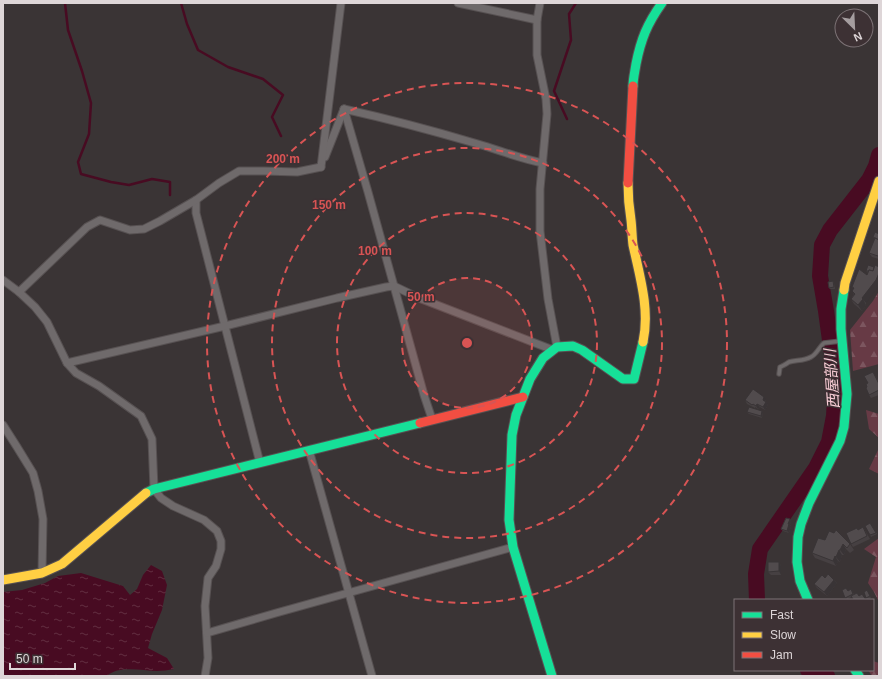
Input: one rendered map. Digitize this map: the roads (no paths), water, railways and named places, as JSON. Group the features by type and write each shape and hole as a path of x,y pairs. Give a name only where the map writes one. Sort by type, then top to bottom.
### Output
{"street":[{"path":"321,167 341,3"},
{"path":"458,3 537,20"},
{"path":"540,3 537,20 537,55 546,99 547,114 540,189 540,231 555,349"},
{"path":"552,676 513,547 508,520 512,435 516,414 530,379 543,358 555,349 573,346 582,350 623,379 634,379 645,333 645,310 642,282 633,243 628,194 633,81 644,34 653,16 662,3"},
{"path":"321,167 344,109"},
{"path":"344,109 378,116 543,163"},
{"path":"344,109 432,419"},
{"path":"19,292 86,226 100,220 130,230 144,229 196,200 218,183 239,172 297,172 321,167"},
{"path":"808,599 800,581 797,562 798,537 809,503 832,460 844,427 847,394 840,341 841,309 845,283 879,182"},
{"path":"196,200 196,213 260,463"},
{"path":"3,280 35,307 47,322 67,363 76,373 99,386 142,416 152,439 154,489 161,498 173,506 204,520 217,531 221,542 221,549 216,566 208,578 206,606 208,658 205,676"},
{"path":"67,363 337,298 394,286 419,298 555,349"},
{"path":"3,580 42,573 62,564 146,493 154,489 523,397"},
{"path":"3,425 32,473 38,491 43,518 42,573"},
{"path":"309,450 372,676"},
{"path":"207,633 513,547"}],"lane":[{"path":"779,374 780,367 789,362 813,357 822,344 840,341"}],"water":[{"path":"151,565 162,571 167,585 162,610 148,648 167,658 174,669 157,671 131,669 118,671 107,676 3,676 3,592 22,590 45,583 58,576 81,573 123,586 130,595 137,589 143,575"}],"waterway":[{"path":"65,3 68,30 91,103 89,134 78,162 81,174 129,185 152,179 170,182 170,195"},
{"path":"181,3 187,24 198,50 228,67 263,79 283,95 272,117 281,136"},
{"path":"567,119 554,91 571,40 569,14 576,3"},
{"name":"西屋部川","path":"757,599 756,574 760,549 816,468 829,442 834,416 836,384 820,276 822,245 830,230 869,180 876,166 879,155"},
{"name":"西屋部川","path":"811,671 827,676"}]}
